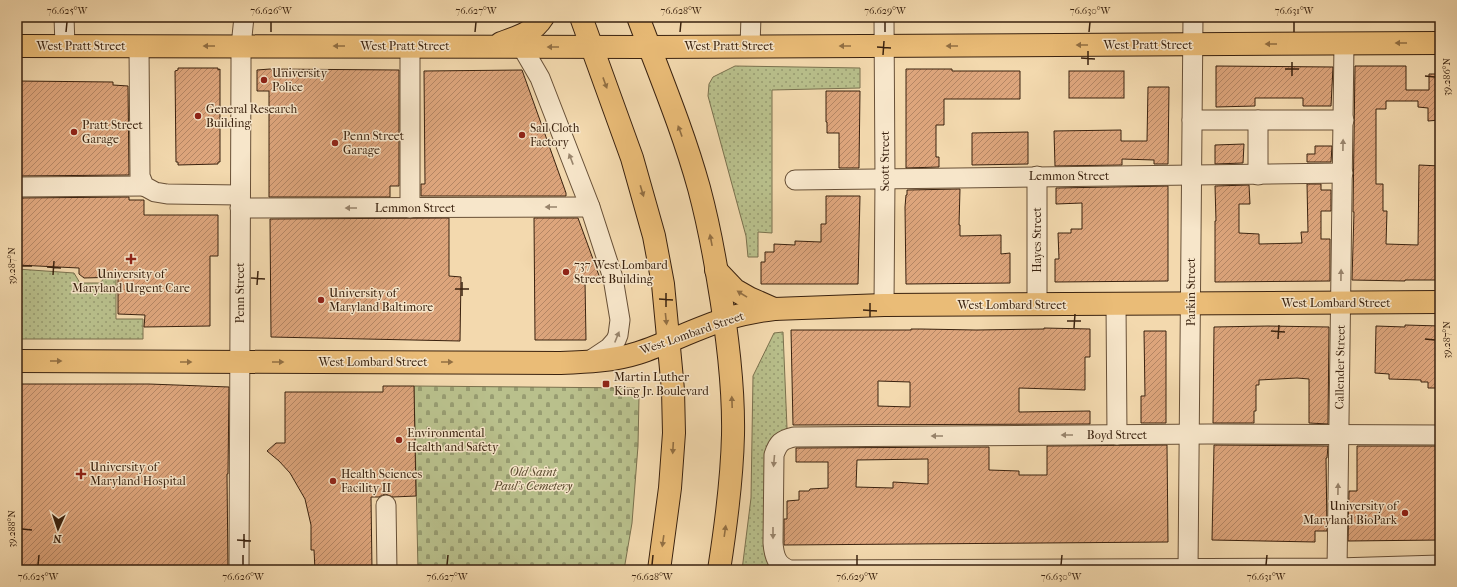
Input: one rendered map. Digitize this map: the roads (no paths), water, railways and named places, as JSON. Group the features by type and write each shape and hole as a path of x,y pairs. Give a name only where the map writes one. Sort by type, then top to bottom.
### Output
{"main road":[{"path":"491,47 523,35 538,25 543,17"},
{"path":"581,17 632,158 654,236 663,284 673,390 674,433 670,488 659,570"},
{"path":"638,17 699,188 709,228 725,319 731,371 733,434 730,494 719,570"},
{"name":"West Pratt Street","path":"17,46 649,47 1440,43"},
{"path":"716,270 735,290 774,309"},
{"name":"West Lombard Street","path":"17,361 588,362 635,353 669,342 725,319 758,311 774,309 884,305 1440,302"}],"street":[{"path":"64,17 65,46"},
{"name":"Penn Street","path":"238,570 241,46 244,17"},
{"path":"750,46 751,17"},
{"name":"Scott Street","path":"884,17 884,305"},
{"name":"Parkin Street","path":"1188,569 1193,17"},
{"name":"Callender Street","path":"1337,569 1344,44"},
{"path":"17,187 144,186 140,176 139,46"},
{"path":"410,46 410,208"},
{"path":"522,47 540,78 590,207 614,278 620,325 618,335 614,343 588,362"},
{"path":"1192,120 1344,120"},
{"path":"1258,120 1258,175"},
{"name":"Lemmon Street","path":"795,180 1343,173"},
{"name":"Hayes Street","path":"1037,176 1037,305"},
{"name":"Lemmon Street","path":"144,186 155,192 240,201 410,208 590,207"},
{"path":"1116,304 1117,435"},
{"name":"Boyd Street","path":"1188,569 790,570 782,568 774,553 773,543 774,455 778,445 784,439 794,438 1190,434 1440,435"},
{"path":"386,505 387,570"},
{"path":"1188,569 1337,569 1440,565"}],"place":[{"name":"University Police","path":"264,80"},
{"name":"General Research Building","path":"198,116"},
{"name":"Pratt Street Garage","path":"74,132"},
{"name":"Sail Cloth Factory","path":"522,135"},
{"name":"Penn Street Garage","path":"335,143"},
{"name":"University of Maryland Urgent Care","path":"131,259"},
{"name":"737 West Lombard Street Building","path":"566,272"},
{"name":"University of Maryland Baltimore","path":"321,300"},
{"name":"Martin Luther King Jr. Boulevard","path":"606,384"},
{"name":"Environmental Health and Safety","path":"399,440"},
{"name":"University of Maryland Hospital","path":"81,474"},
{"name":"Health Sciences Facility II","path":"333,481"},
{"name":"University of Maryland BioPark","path":"1405,513"}],"park label":[{"name":"Old Saint Paul's Cemetery","path":"533,479"}]}
